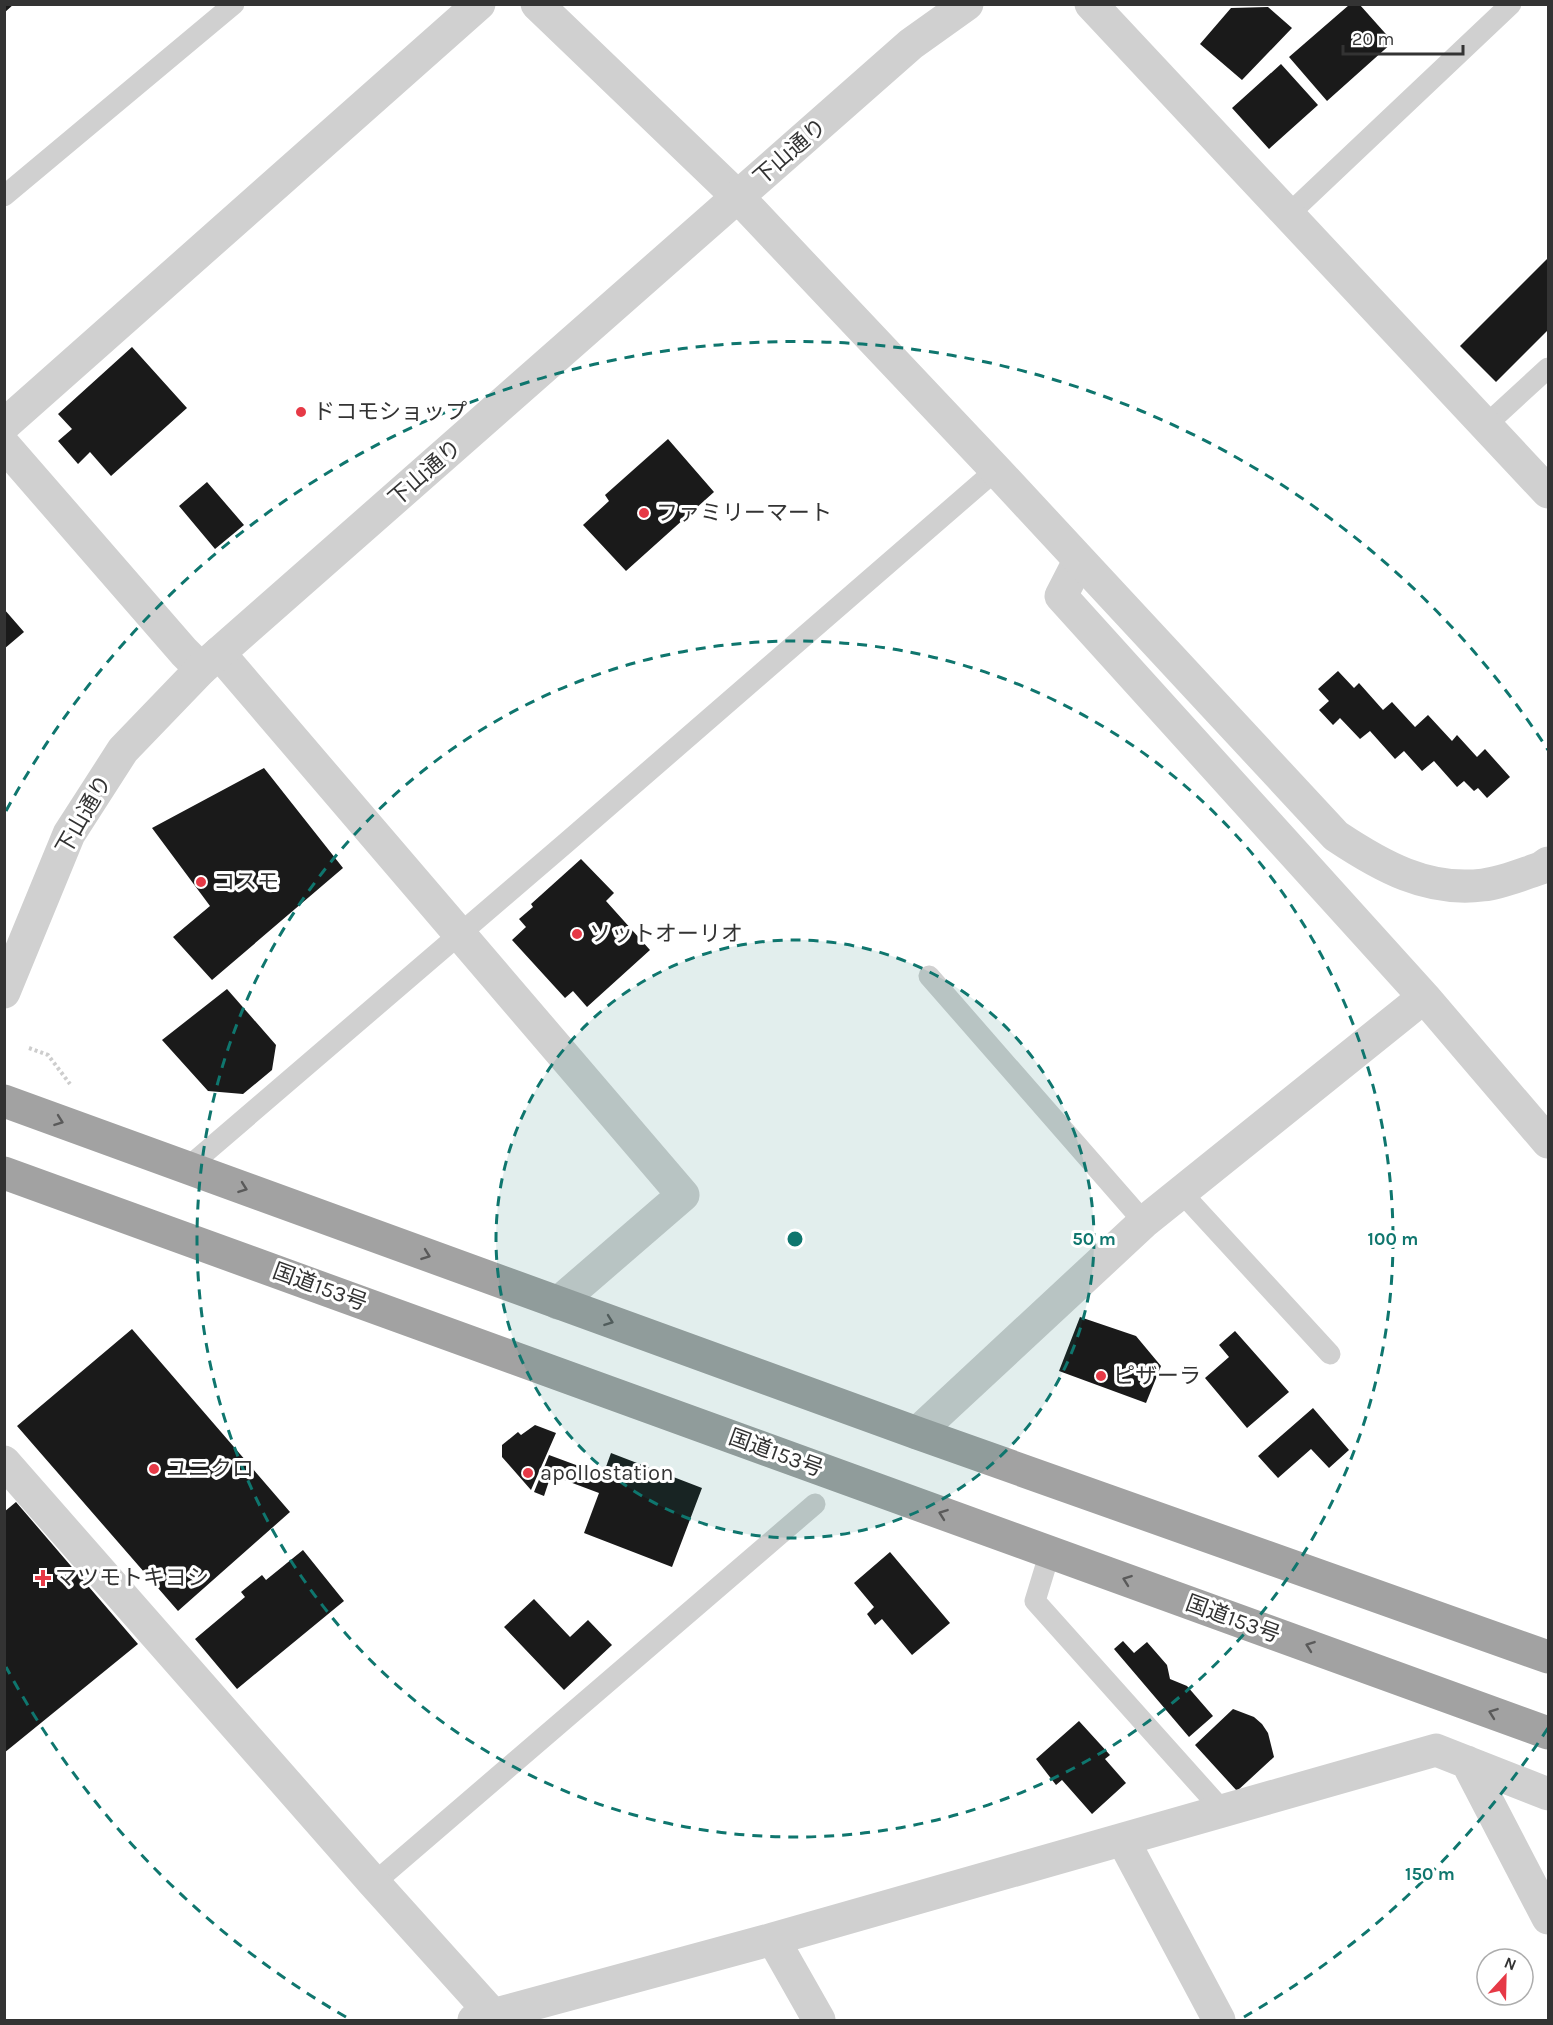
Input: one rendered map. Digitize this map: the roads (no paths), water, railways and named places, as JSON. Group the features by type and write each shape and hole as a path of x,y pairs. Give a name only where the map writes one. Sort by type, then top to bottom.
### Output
{"highway":[{"path":"4,1101 917,1433 1548,1657"},
{"name":"国道153号","path":"4,1173 1548,1733"}],"street":[{"path":"4,425 479,4"},
{"path":"537,4 738,197 996,470 1308,809 1336,836 1368,857 1405,876 1450,887 1485,885 1541,868 1548,863"},
{"name":"下山通り","path":"4,992 69,834 123,750 210,661 911,44 967,4"},
{"path":"1091,4 1548,492"},
{"path":"4,445 184,652 210,661 459,935 683,1195 558,1303"},
{"path":"1079,561 1061,596 1424,997 1548,1142"},
{"path":"917,1433 1144,1222 1424,997"},
{"path":"4,1462 374,1883 483,2018 773,1939 1436,1750 1548,1794"},
{"path":"1467,1762 1548,1918"},
{"path":"1123,1840 1219,2020"},
{"path":"773,1939 819,2020"}],"lane":[{"path":"4,195 234,4"},
{"path":"1289,214 1511,4"},
{"path":"1486,425 1548,368"},
{"path":"187,1168 996,470"},
{"path":"929,976 1144,1222"},
{"path":"1181,1192 1330,1354"},
{"path":"374,1883 815,1504"},
{"path":"1050,1552 1035,1601 1223,1811"}],"place":[{"name":"ドコモショップ","path":"301,412"},
{"name":"ファミリーマート","path":"644,513"},
{"name":"コスモ","path":"201,882"},
{"name":"ソットオーリオ","path":"577,934"},
{"name":"ピザーラ","path":"1101,1376"},
{"name":"ユニクロ","path":"154,1469"},
{"name":"apollostation","path":"528,1473"},
{"name":"マツモトキヨシ","path":"43,1578"}]}
